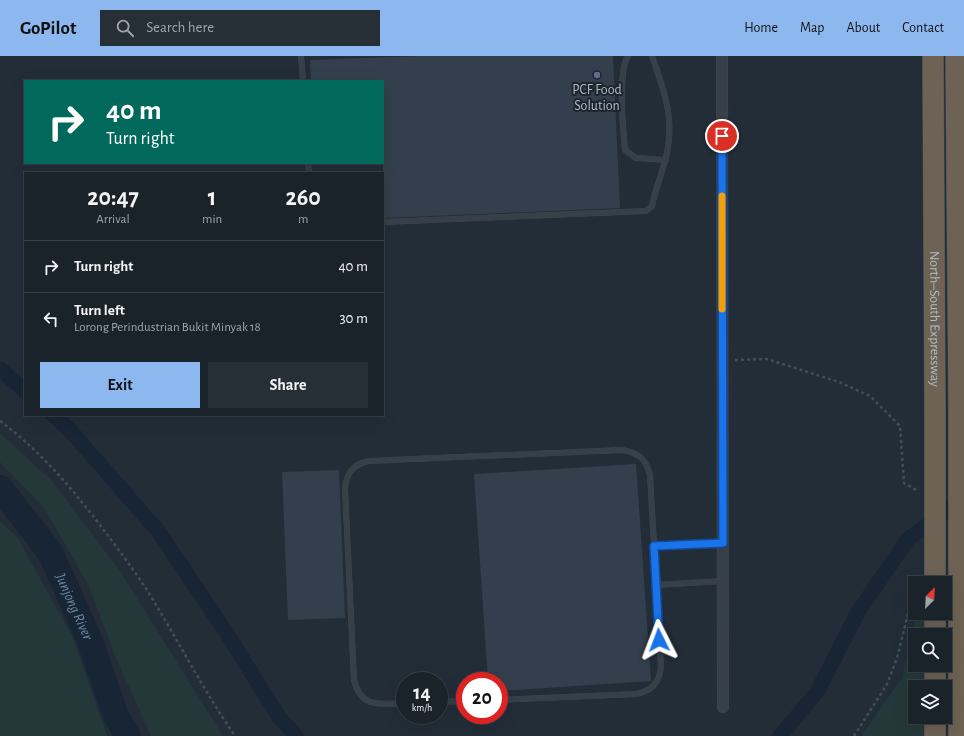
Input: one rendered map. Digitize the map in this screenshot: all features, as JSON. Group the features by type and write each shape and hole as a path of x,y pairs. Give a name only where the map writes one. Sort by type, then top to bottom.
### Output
{"highway":[{"name":"North–South Expressway","path":"933,56 935,576"},
{"name":"North–South Expressway","path":"956,56 959,414 959,736"},
{"path":"935,724 935,736"}],"street":[{"path":"722,56 723,707"}],"lane":[{"path":"301,56 303,80"},
{"path":"628,56 623,81 623,127 625,150 636,158 666,160"},
{"path":"384,222 646,211 652,206 666,160 670,114 652,56"},
{"path":"396,704 371,703 362,698 356,690 354,680 345,488 349,473 360,463 369,461 622,450 633,452 641,457 648,465 650,475 661,667 660,677 655,686 646,692 636,694 508,700"},
{"path":"654,546 723,543"},
{"path":"656,585 723,581"}],"path":[{"path":"722,360 767,359 838,382 870,396 900,426 904,483 923,494"},
{"path":"0,421 20,436 50,465 84,505 118,549 149,593 235,736"},
{"path":"854,736 888,684 897,658 908,613"}],"shaded area":[{"path":"0,433 53,482 120,571 223,736 151,736 114,653 88,584 45,509 0,462"},
{"path":"0,521 17,537 72,636 107,736 0,736"},
{"path":"914,620 926,620 926,628 913,628"},
{"path":"908,650 908,672 926,672 925,680 908,680 908,724 925,724 925,736 861,736 902,678"}],"building":[{"path":"421,56 613,56 620,208 384,218 384,80 311,80 310,60"},
{"path":"636,464 651,681 508,690 508,672 487,672 474,474"},
{"path":"339,470 345,618 288,620 282,472"}],"waterway":[{"path":"0,369 24,390"},
{"path":"54,416 69,429 159,532 226,632 279,717 296,736"},
{"name":"Junjong River","path":"0,488 50,552 89,639 116,716 128,736"},
{"path":"780,736 817,692 858,612 908,539 964,498"}],"slow traffic":[{"path":"722,196 722,309"}],"place":[{"name":"PCF Food Solution","path":"597,75"}],"route":[{"path":"659,640 654,546 723,543 722,136"}]}
